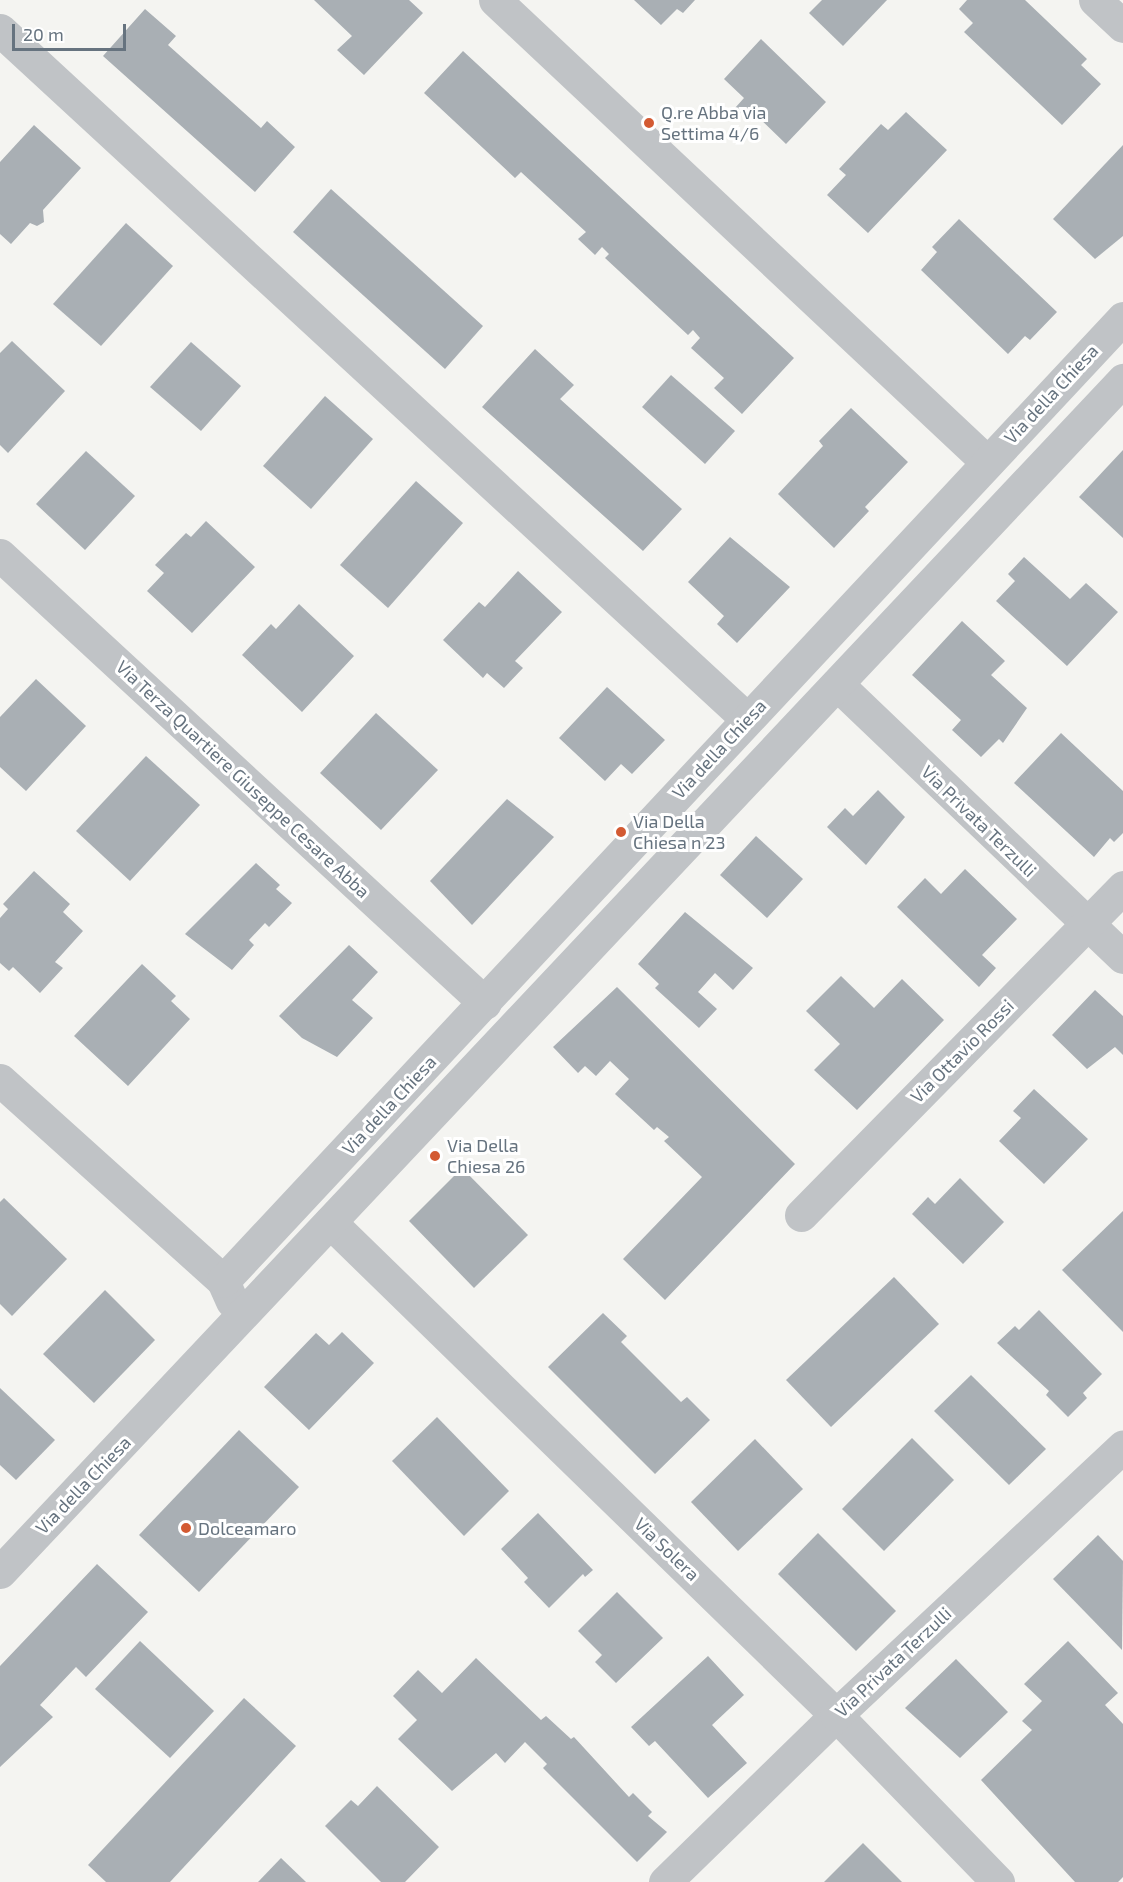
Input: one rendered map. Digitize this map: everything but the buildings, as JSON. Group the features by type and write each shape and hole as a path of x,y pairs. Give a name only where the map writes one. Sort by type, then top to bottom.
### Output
{"street":[{"path":"495,0 987,462"},
{"path":"1095,0 1123,26"},
{"path":"0,30 747,719"},
{"name":"Via della Chiesa","path":"223,1281 1123,318"},
{"name":"Via della Chiesa","path":"0,1572 240,1320 1123,380"},
{"name":"Via Terza Quartiere Giuseppe Cesare Abba","path":"0,555 485,1003"},
{"name":"Via Privata Terzulli","path":"837,684 1123,957"},
{"name":"Via Ottavio Rossi","path":"801,1215 1123,887"},
{"path":"4,1097 223,1281 240,1320"},
{"name":"Via Solera","path":"330,1222 837,1715 998,1882"},
{"name":"Via Privata Terzulli","path":"666,1882 837,1715 1123,1446"}],"place":[{"name":"Q.re Abba via Settima 4/6","path":"649,123"},
{"name":"Via Della Chiesa n 23","path":"621,832"},
{"name":"Via Della Chiesa 26","path":"435,1156"},
{"name":"Dolceamaro","path":"186,1528"}]}
